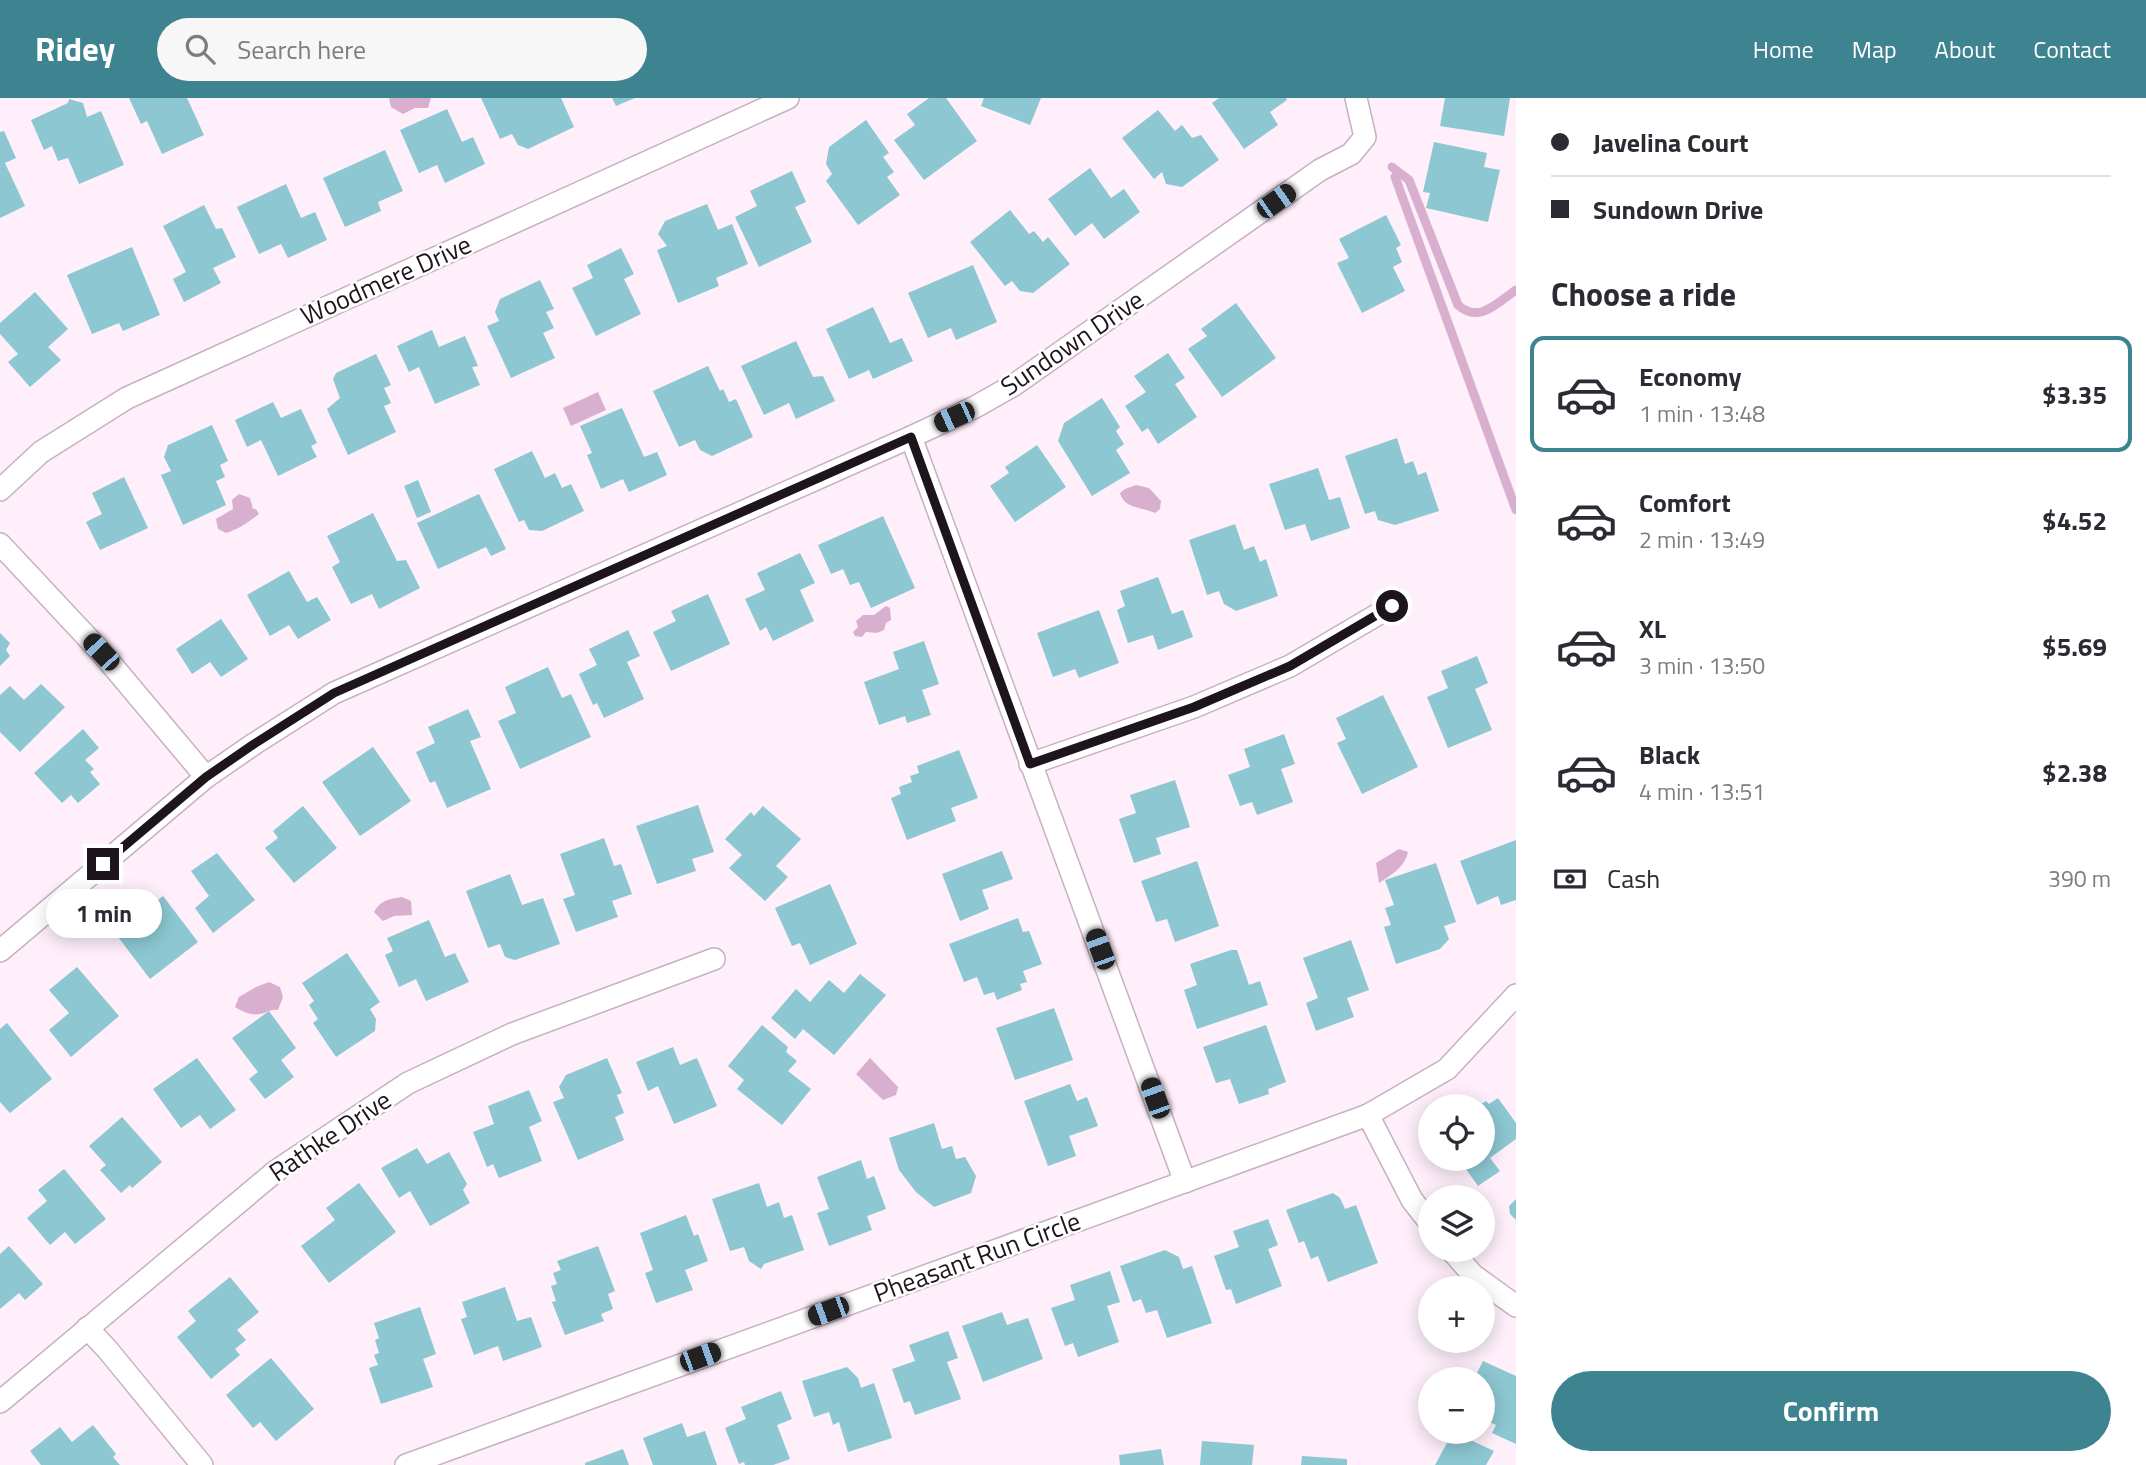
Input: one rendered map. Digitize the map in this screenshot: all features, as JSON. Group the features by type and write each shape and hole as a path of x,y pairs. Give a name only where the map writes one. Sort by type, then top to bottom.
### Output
{"street":[{"name":"Woodmere Drive","path":"0,490 41,452 127,398 788,98"},
{"name":"Sundown Drive","path":"0,951 206,777 334,693 911,437 1014,385 1320,170 1351,153 1365,137 1356,98"},
{"path":"911,437 1185,1182"},
{"path":"0,544 101,652 206,777"},
{"path":"1030,764 1194,707 1290,666 1392,606"},
{"name":"Rathke Drive","path":"0,1402 276,1171 408,1083 512,1034 714,959"},
{"name":"Pheasant Run Circle","path":"405,1465 1367,1115 1447,1069 1516,995"},
{"path":"1367,1115 1418,1208"},
{"path":"1462,1262 1473,1275 1516,1306"},
{"path":"88,1328 202,1465"}],"shaded area":[{"path":"389,98 431,98 428,108 415,108 403,114 391,107"},
{"path":"598,392 606,410 571,426 563,408"},
{"path":"1136,485 1149,488 1161,501 1160,509 1155,513 1125,502 1120,493"},
{"path":"239,494 250,498 253,509 259,514 239,528 226,533 218,529 216,519 233,509 232,500"},
{"path":"886,606 890,608 891,620 886,623 884,630 877,633 866,632 862,637 855,636 853,632 858,627 856,621 863,615 874,615"},
{"path":"1399,849 1408,852 1404,862 1379,883 1376,863"},
{"path":"402,897 411,901 412,915 394,916 383,921 374,912 386,901"},
{"path":"269,982 280,987 283,997 278,1010 254,1014 235,1007 239,997"},
{"path":"870,1058 898,1087 896,1095 883,1100 856,1074"}],"building":[{"path":"129,98 187,98 204,135 162,154 147,121 141,124"},
{"path":"481,98 561,98 574,127 528,149 518,145 512,134 500,139"},
{"path":"612,98 635,98 616,106"},
{"path":"929,98 946,98 977,141 924,180 894,140 915,125 907,114"},
{"path":"984,98 1041,98 1030,125 981,106"},
{"path":"1219,98 1287,100 1270,112 1278,125 1244,149 1212,103"},
{"path":"1445,98 1510,98 1504,136 1440,126"},
{"path":"69,99 83,103 87,117 101,111 124,165 79,184 68,158 58,161 52,146 44,150 31,120 68,103"},
{"path":"447,109 462,142 473,137 485,164 445,183 437,165 419,173 400,130"},
{"path":"1158,110 1175,131 1182,125 1192,138 1201,135 1219,160 1182,187 1166,184 1162,172 1154,179 1122,138"},
{"path":"866,120 889,153 883,157 894,172 887,177 900,195 858,225 826,181 832,174 826,164 829,147"},
{"path":"4,131 16,158 5,163 25,206 0,218 0,132"},
{"path":"1434,142 1487,153 1484,167 1500,170 1488,222 1426,208 1430,193 1423,192"},
{"path":"385,150 403,191 378,202 381,211 345,227 323,178"},
{"path":"1090,168 1111,198 1124,189 1140,212 1104,239 1092,223 1075,236 1048,199"},
{"path":"792,171 806,202 795,207 812,242 759,267 735,217 757,206 750,191"},
{"path":"286,184 301,218 315,212 327,240 288,258 281,244 259,254 237,207"},
{"path":"707,204 718,230 732,224 748,264 716,278 719,286 678,303 657,250 667,246 658,234 665,221"},
{"path":"204,205 216,229 222,228 236,257 213,268 221,283 184,302 173,279 186,272 163,226"},
{"path":"1010,210 1029,234 1034,231 1043,242 1048,237 1070,264 1033,293 1020,291 1012,281 1005,286 970,242"},
{"path":"1386,215 1401,245 1396,248 1402,262 1393,267 1405,291 1362,313 1337,263 1349,258 1339,239"},
{"path":"132,247 160,315 123,331 119,323 92,334 67,275"},
{"path":"621,248 634,274 624,279 641,314 596,336 572,288 593,278 587,265"},
{"path":"973,265 997,322 956,340 951,328 928,338 908,293"},
{"path":"540,280 554,309 546,312 554,328 543,333 555,358 511,378 487,326 499,321 495,312 500,299"},
{"path":"35,292 68,329 48,347 61,360 30,387 8,362 18,354 0,334 0,323"},
{"path":"1236,303 1276,358 1222,397 1188,349 1207,336 1201,329"},
{"path":"873,307 890,343 902,338 913,361 873,379 869,370 849,379 826,329"},
{"path":"432,330 439,347 465,336 478,366 472,367 480,385 435,404 419,367 409,372 397,346"},
{"path":"796,341 813,377 823,376 835,401 796,419 789,403 764,415 741,366"},
{"path":"1168,353 1185,378 1175,384 1197,417 1158,444 1148,428 1142,432 1125,406 1146,392 1134,376"},
{"path":"376,354 391,385 384,388 391,403 384,406 396,432 348,455 327,409 340,398 333,379 336,373"},
{"path":"708,366 720,391 723,389 729,402 736,399 753,437 712,456 700,450 695,440 679,447 653,391"},
{"path":"1102,398 1120,427 1116,431 1124,444 1116,450 1130,473 1092,496 1058,441 1064,423"},
{"path":"273,402 281,418 301,409 317,443 311,446 317,457 278,476 261,440 247,447 235,420"},
{"path":"622,408 644,457 657,452 667,475 629,492 623,479 601,489 587,455 592,453 580,426"},
{"path":"212,425 228,461 220,465 225,477 216,481 226,505 183,525 161,475 171,471 164,457 168,445"},
{"path":"1397,438 1405,464 1413,461 1418,475 1426,472 1439,511 1395,525 1378,520 1375,511 1365,514 1345,456"},
{"path":"1037,445 1066,487 1015,522 990,486 1009,473 1005,467"},
{"path":"532,451 545,478 555,473 562,488 571,484 584,511 542,531 529,530 524,520 519,522 494,469"},
{"path":"1318,468 1329,500 1340,497 1350,528 1311,541 1305,524 1285,530 1269,484"},
{"path":"124,477 148,528 100,550 86,522 102,514 92,493"},
{"path":"418,480 431,512 417,518 404,486"},
{"path":"479,494 506,549 491,556 486,547 438,569 417,523"},
{"path":"373,513 397,561 406,560 420,588 379,609 372,594 351,604 332,567 340,562 327,536"},
{"path":"883,516 915,588 871,608 859,582 850,585 843,569 831,574 818,545"},
{"path":"1235,524 1244,550 1254,546 1260,562 1266,559 1278,596 1236,611 1224,604 1219,591 1207,595 1189,540"},
{"path":"800,553 815,583 800,590 814,621 773,641 766,627 760,631 745,599 765,590 757,573"},
{"path":"289,571 307,602 317,597 331,620 298,639 289,625 270,636 247,595"},
{"path":"1158,577 1172,614 1183,610 1193,637 1158,650 1153,635 1128,643 1117,610 1125,606 1120,591"},
{"path":"708,594 730,644 671,671 653,632 676,621 671,611"},
{"path":"1099,610 1119,663 1079,678 1075,669 1053,677 1037,633"},
{"path":"221,619 248,659 221,677 210,662 192,674 176,649"},
{"path":"628,630 640,656 627,662 644,699 604,718 597,703 593,705 579,674 597,665 589,649"},
{"path":"0,633 10,643 6,650 10,656 0,666"},
{"path":"924,641 939,684 922,690 931,715 907,723 905,716 879,725 864,682 899,669 893,652"},
{"path":"1477,656 1488,683 1475,689 1492,730 1448,748 1427,697 1448,688 1441,671"},
{"path":"548,667 562,698 571,694 591,737 520,769 498,721 516,713 505,687"},
{"path":"41,684 65,707 20,752 0,732 0,695 10,686 24,700"},
{"path":"1383,695 1418,767 1362,794 1337,743 1346,739 1336,718"},
{"path":"468,709 481,737 470,741 491,789 447,808 435,781 430,783 416,752 435,743 428,727"},
{"path":"83,729 99,748 85,760 94,769 90,772 100,784 78,803 71,795 62,803 34,773"},
{"path":"1284,734 1295,764 1281,769 1293,802 1257,815 1252,802 1240,806 1228,775 1250,767 1244,749"},
{"path":"373,747 411,801 360,836 322,782"},
{"path":"959,750 978,798 951,808 956,821 907,840 891,798 901,794 899,787 912,782 910,776 919,773 917,766"},
{"path":"1175,780 1190,827 1156,838 1161,854 1134,863 1119,819 1136,813 1130,795"},
{"path":"698,805 714,852 692,859 696,871 657,884 636,826"},
{"path":"303,806 337,848 294,883 265,848 278,838 273,831"},
{"path":"763,806 801,839 776,866 788,877 765,901 729,868 742,855 725,839 751,812 754,816"},
{"path":"604,838 614,866 621,864 632,894 612,901 618,917 576,932 563,899 575,895 560,854"},
{"path":"1516,840 1516,900 1501,905 1498,896 1477,905 1460,861"},
{"path":"1002,851 1013,879 982,890 989,909 960,921 942,874"},
{"path":"217,853 255,900 213,933 195,908 209,896 191,871"},
{"path":"1197,861 1219,926 1175,942 1167,919 1156,922 1141,881"},
{"path":"1436,863 1456,922 1444,926 1449,939 1440,949 1396,964 1384,927 1391,925 1385,908 1394,905 1385,880"},
{"path":"510,874 522,905 543,898 560,944 515,960 505,957 500,944 488,948 466,891"},
{"path":"830,884 857,944 810,965 800,943 792,946 775,908"},
{"path":"163,896 198,942 150,979 115,933"},
{"path":"1018,918 1023,932 1029,931 1042,964 1023,971 1027,982 1020,984 1022,990 997,1000 994,992 984,995 977,977 964,982 949,944"},
{"path":"429,920 445,957 455,953 469,982 426,1001 416,979 399,987 385,955 393,951 387,938"},
{"path":"1351,940 1369,990 1347,998 1354,1017 1316,1031 1306,1003 1318,998 1303,958"},
{"path":"1237,950 1249,985 1260,981 1268,1005 1197,1029 1184,990 1197,985 1190,964"},
{"path":"347,953 380,1002 370,1009 376,1019 375,1031 336,1057 313,1023 318,1019 309,1005 314,1001 302,983"},
{"path":"77,967 119,1016 71,1057 49,1030 69,1013 49,990"},
{"path":"860,974 886,995 834,1055 803,1029 795,1039 771,1018 796,989 810,1002 829,980 844,993"},
{"path":"1054,1008 1073,1060 1015,1080 996,1028"},
{"path":"269,1011 296,1048 281,1060 294,1077 265,1099 249,1079 258,1072 232,1038"},
{"path":"7,1023 52,1079 10,1113 0,1102 0,1029"},
{"path":"762,1025 788,1047 786,1052 797,1061 788,1071 811,1089 782,1125 737,1089 744,1080 728,1066"},
{"path":"1266,1025 1286,1082 1268,1089 1269,1094 1239,1104 1230,1079 1216,1083 1203,1047"},
{"path":"673,1047 680,1065 697,1058 717,1106 674,1124 658,1086 648,1091 636,1062"},
{"path":"197,1058 236,1110 210,1129 200,1115 181,1128 153,1089"},
{"path":"607,1058 622,1093 617,1095 624,1113 615,1117 624,1140 578,1160 553,1102 564,1098 559,1087 566,1075"},
{"path":"1070,1084 1077,1101 1087,1097 1098,1126 1069,1136 1076,1156 1048,1166 1024,1101"},
{"path":"529,1090 542,1121 529,1127 542,1161 499,1178 493,1164 487,1167 473,1132 494,1124 488,1106"},
{"path":"1498,1098 1516,1123 1516,1139 1495,1154 1495,1100"},
{"path":"122,1117 162,1162 132,1188 130,1185 121,1193 100,1170 106,1165 89,1146"},
{"path":"934,1123 942,1149 952,1146 956,1159 965,1157 976,1176 971,1193 934,1207 916,1192 899,1170 889,1138"},
{"path":"417,1148 427,1164 449,1152 467,1184 463,1190 470,1203 430,1226 410,1191 399,1198 381,1168"},
{"path":"861,1160 867,1179 874,1176 886,1209 867,1216 872,1230 829,1246 817,1213 829,1209 817,1177"},
{"path":"1495,1164 1500,1171 1477,1185 1467,1171 1495,1171"},
{"path":"64,1169 106,1219 75,1244 65,1232 50,1245 27,1218 47,1201 38,1190"},
{"path":"359,1183 396,1232 329,1283 301,1246 335,1220 326,1208"},
{"path":"759,1183 767,1207 779,1202 784,1218 792,1215 804,1250 764,1264 761,1269 749,1261 744,1247 730,1251 712,1199"},
{"path":"1333,1193 1340,1198 1345,1209 1356,1205 1378,1263 1328,1282 1318,1256 1311,1259 1304,1241 1299,1243 1286,1210"},
{"path":"1516,1199 1516,1220 1510,1214 1509,1206"},
{"path":"686,1215 694,1236 698,1234 708,1261 685,1270 693,1290 656,1303 645,1273 653,1270 640,1233"},
{"path":"1268,1219 1278,1245 1268,1249 1282,1286 1236,1304 1231,1289 1226,1290 1214,1256 1239,1247 1233,1231"},
{"path":"9,1246 43,1284 25,1300 19,1293 0,1309 0,1254"},
{"path":"598,1246 615,1291 608,1294 613,1309 601,1314 604,1321 565,1335 552,1302 556,1301 551,1286 557,1284 553,1273 561,1270 557,1261"},
{"path":"1165,1250 1179,1257 1183,1269 1192,1266 1212,1323 1167,1338 1157,1310 1146,1313 1141,1299 1133,1302 1120,1266"},
{"path":"1110,1271 1120,1302 1107,1306 1119,1342 1078,1357 1073,1343 1065,1346 1051,1308 1075,1300 1070,1285"},
{"path":"230,1277 259,1312 237,1330 246,1340 235,1349 240,1355 211,1379 177,1337 196,1321 188,1311"},
{"path":"505,1287 517,1321 531,1317 542,1347 503,1361 498,1346 474,1355 461,1319 467,1317 462,1302"},
{"path":"420,1307 436,1354 423,1359 433,1387 381,1404 369,1368 378,1365 374,1355 379,1353 375,1340 379,1338 374,1323"},
{"path":"1002,1312 1007,1325 1028,1318 1043,1359 983,1382 962,1326"},
{"path":"948,1331 958,1358 947,1362 961,1399 915,1415 910,1401 904,1403 892,1369 915,1361 909,1345"},
{"path":"271,1358 314,1409 276,1441 260,1422 253,1428 226,1395"},
{"path":"1483,1361 1516,1376 1516,1444 1495,1434 1495,1367 1480,1367"},
{"path":"847,1367 858,1378 861,1388 874,1383 892,1438 848,1452 839,1422 833,1425 829,1412 814,1417 802,1381"},
{"path":"781,1391 792,1419 777,1425 790,1459 773,1465 745,1465 744,1462 739,1464 725,1428 746,1419 741,1407"},
{"path":"682,1423 687,1437 705,1431 717,1465 653,1465 643,1438"},
{"path":"93,1425 116,1454 113,1457 120,1465 41,1465 30,1451 60,1427 72,1442"},
{"path":"1202,1441 1254,1445 1252,1465 1200,1465"},
{"path":"1446,1444 1479,1444 1494,1451 1486,1465 1435,1465"},
{"path":"623,1449 629,1465 585,1465 585,1463"},
{"path":"1161,1449 1164,1465 1120,1465 1119,1455"},
{"path":"1302,1456 1347,1459 1347,1465 1301,1465"}],"waterway":[{"path":"1392,167 1409,180 1458,305 1466,310 1481,312 1516,290"},
{"path":"1395,177 1516,510"}],"route":[{"path":"103,864 206,777 334,693 911,437 1030,764 1194,707 1290,666 1392,606"}]}
